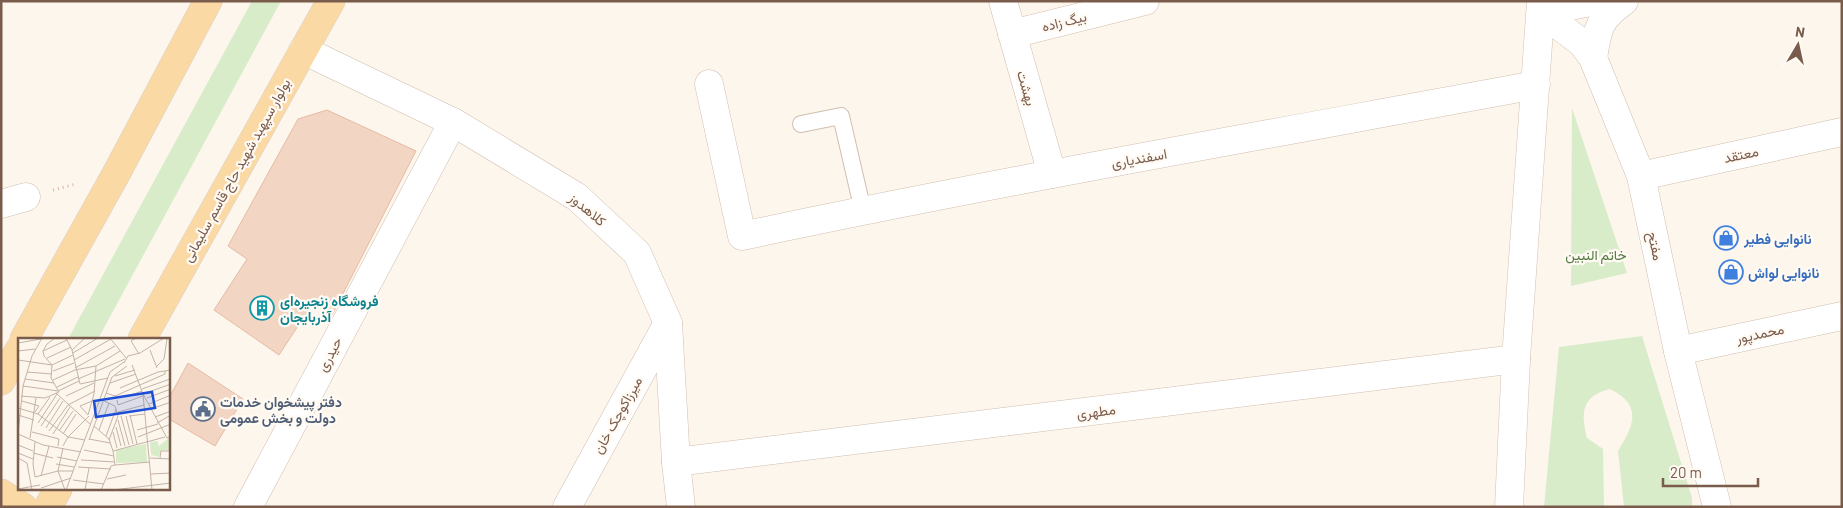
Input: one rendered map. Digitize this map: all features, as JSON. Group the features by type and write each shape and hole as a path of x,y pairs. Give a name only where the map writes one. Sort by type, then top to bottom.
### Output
{"main road":[{"path":"25,338 116,174 208,1"},
{"name":"بولوار سپهبد شهید حاج قاسم سلیمانی","path":"143,338 331,1"},
{"path":"1,381 18,352"},
{"path":"48,507 57,490"},
{"path":"1,493 23,507"}],"street":[{"name":"بهشت","path":"1003,1 1052,174"},
{"name":"بیگ زاده","path":"1012,34 1145,1"},
{"path":"1509,507 1516,359 1541,6 1595,1"},
{"path":"1593,58 1599,26 1613,9 1624,1"},
{"name":"مفتح","path":"1541,6 1582,43 1593,58 1641,176 1678,351 1717,507"},
{"name":"کلاهدوز","path":"303,50 453,122 577,197 637,253 668,323 676,462 681,507"},
{"name":"اسفندیاری","path":"709,84 742,236 1052,174 1536,85"},
{"name":"حیدری","path":"248,507 453,122"},
{"name":"معتقد","path":"1641,176 1842,132"},
{"name":"محمدپور","path":"1678,351 1842,316"},
{"name":"میرزاکوچک خان","path":"567,507 668,323"},
{"name":"مطهری","path":"676,462 1516,359"}],"lane":[{"path":"801,124 841,116 863,211"}],"path":[{"path":"14,201 116,174"}],"green space":[{"path":"252,1 281,1 99,338 69,338"},
{"name":"خاتم النبین","path":"1572,108 1627,273 1571,286"},
{"path":"1642,336 1692,498 1692,507 1624,507 1618,451 1628,433 1632,417 1631,409 1627,402 1610,389 1593,396 1588,401 1584,413 1587,438 1603,449 1604,507 1544,507 1559,347"}],"building":[{"path":"327,110 416,151 332,315 313,303 279,355 214,310 247,259 228,246 298,119"},
{"name":"دفتر پیشخوان خدمات دولت و بخش عمومی","path":"188,363 243,399 215,446 170,420 170,396"}],"place":[{"name":"نانوایی فطیر","path":"1726,238"},
{"name":"نانوایی لواش","path":"1731,272"},
{"name":"فروشگاه زنجیره‌ای آذربایجان","path":"262,308"},
{"name":"دفتر پیشخوان خدمات دولت و بخش عمومی","path":"203,409"}]}
